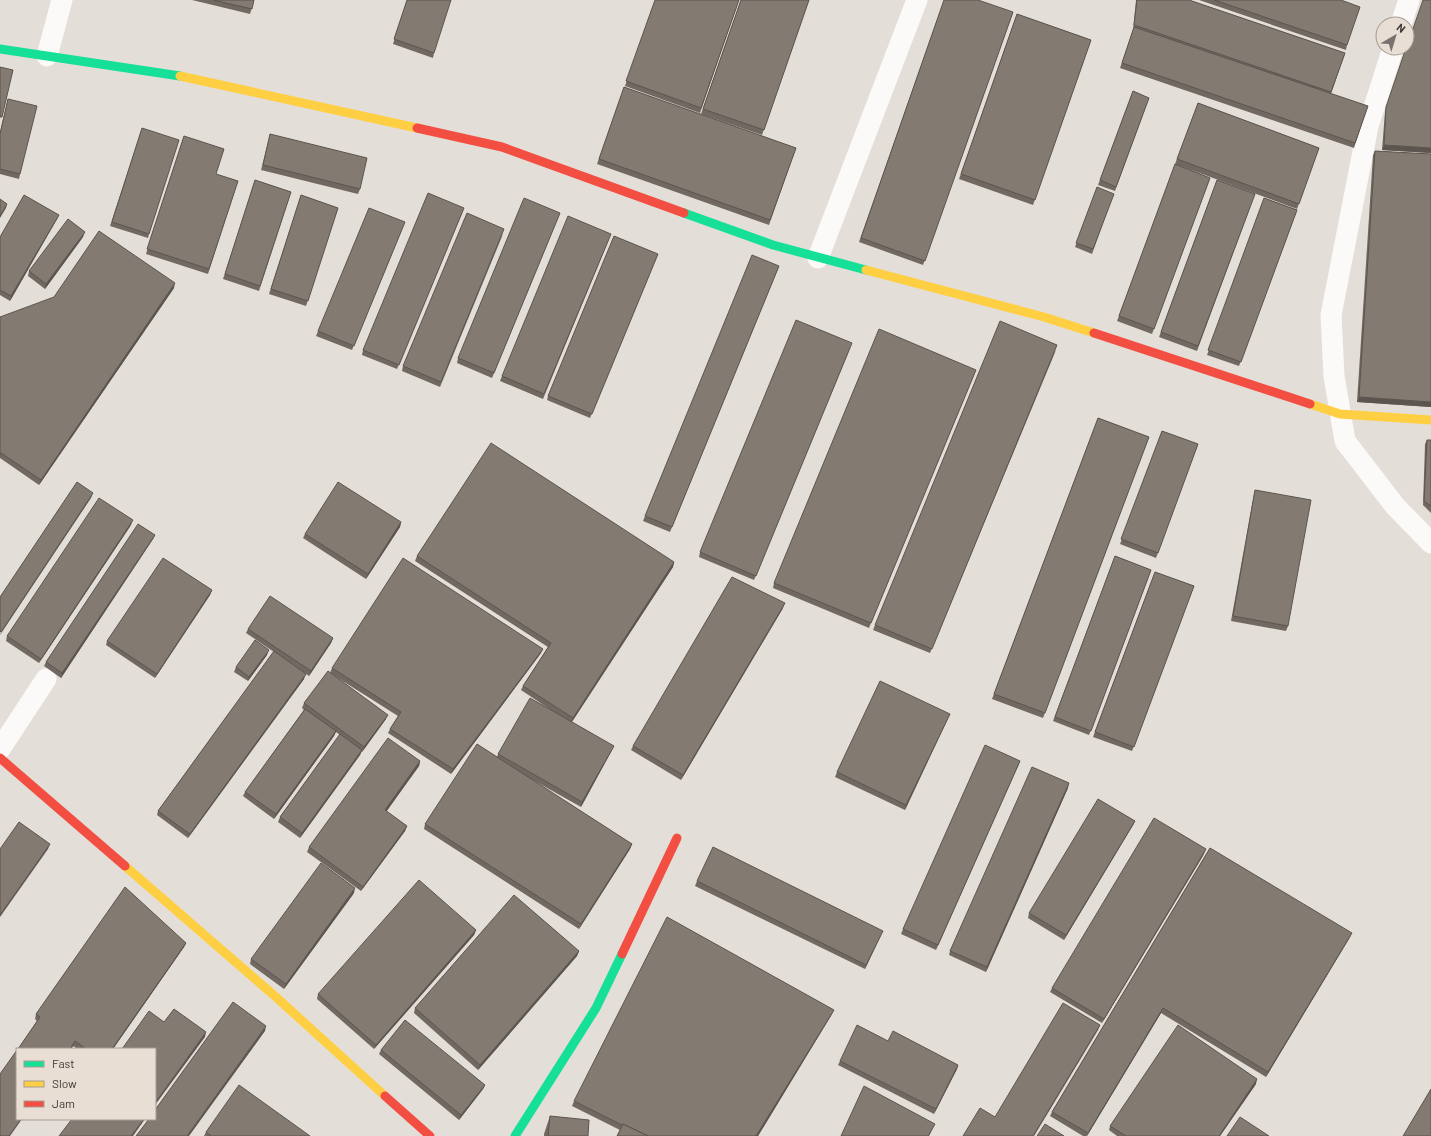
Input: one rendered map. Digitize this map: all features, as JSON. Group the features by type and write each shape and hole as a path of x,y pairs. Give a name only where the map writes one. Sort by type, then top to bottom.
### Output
{"street":[{"path":"47,56 62,0"},
{"path":"818,258 917,0"},
{"path":"1404,16 1409,0"},
{"path":"0,49 180,76 502,148 773,245 1044,317 1340,414 1431,420"},
{"path":"1390,56 1368,126 1331,315 1334,376 1345,441 1394,506 1431,543"},
{"path":"0,749 46,679"},
{"path":"0,758 277,998 430,1136"},
{"path":"515,1136 596,1008 677,838"}],"building":[{"path":"213,0 254,0 252,9"},
{"path":"407,0 451,0 434,53 394,39"},
{"path":"655,0 739,0 701,108 626,81"},
{"path":"741,0 809,0 764,130 703,109"},
{"path":"944,0 978,0 1013,12 925,261 861,238"},
{"path":"1137,0 1189,0 1345,53 1331,92 1134,25"},
{"path":"1214,0 1341,0 1360,7 1347,45"},
{"path":"1423,0 1431,0 1431,148 1384,145 1386,107 1403,56 1415,56 1415,23"},
{"path":"1017,14 1091,40 1035,200 961,174"},
{"path":"1134,27 1368,106 1355,143 1122,63"},
{"path":"0,67 13,70 2,117 0,117"},
{"path":"624,87 796,148 770,220 599,159"},
{"path":"1133,91 1149,98 1116,187 1100,180"},
{"path":"8,99 37,106 20,174 0,169 0,134"},
{"path":"1198,103 1319,148 1299,204 1177,159"},
{"path":"142,128 179,140 149,234 112,222"},
{"path":"270,134 367,158 360,189 263,165"},
{"path":"184,136 224,149 216,174 238,181 209,269 147,249"},
{"path":"1375,151 1431,154 1431,402 1359,397"},
{"path":"1175,164 1210,178 1154,329 1119,316"},
{"path":"255,180 291,192 260,286 225,274"},
{"path":"1217,180 1255,194 1198,346 1161,332"},
{"path":"1097,187 1114,194 1093,249 1076,243"},
{"path":"428,193 464,208 399,365 363,350"},
{"path":"24,195 59,215 11,296 0,290 0,237"},
{"path":"301,195 338,208 308,301 271,289"},
{"path":"524,198 560,213 494,373 458,358"},
{"path":"1264,198 1297,210 1241,362 1208,350"},
{"path":"0,199 7,204 0,216"},
{"path":"369,208 405,222 354,346 318,331"},
{"path":"467,213 504,229 441,382 403,366"},
{"path":"568,216 611,234 544,394 502,376"},
{"path":"68,219 85,232 46,284 29,271"},
{"path":"99,231 175,283 41,480 1,453 0,455 0,317 54,297"},
{"path":"614,236 658,254 592,414 548,396"},
{"path":"752,255 779,266 672,527 645,516"},
{"path":"796,320 852,343 756,576 700,552"},
{"path":"1000,321 1057,345 932,649 875,625"},
{"path":"879,329 976,370 871,623 774,583"},
{"path":"1098,418 1149,437 1045,713 994,694"},
{"path":"1162,431 1198,444 1158,553 1121,539"},
{"path":"1427,440 1431,440 1431,506 1424,501"},
{"path":"491,443 674,562 573,718 523,686 551,643 417,556"},
{"path":"77,482 93,493 1,632 0,597"},
{"path":"338,482 401,522 368,574 305,534"},
{"path":"1255,490 1311,500 1288,626 1233,616"},
{"path":"99,498 133,520 41,659 7,636"},
{"path":"138,524 155,535 62,673 46,662"},
{"path":"1115,556 1151,570 1091,731 1055,717"},
{"path":"163,558 212,590 157,674 107,641"},
{"path":"403,558 543,649 453,769 390,729 401,712 332,668"},
{"path":"1155,572 1194,586 1134,747 1095,732"},
{"path":"732,577 785,603 683,775 633,746"},
{"path":"270,596 333,638 311,671 248,629"},
{"path":"255,640 269,650 249,677 236,667"},
{"path":"274,651 306,674 190,834 158,811"},
{"path":"328,671 388,715 364,747 304,703"},
{"path":"880,681 950,714 906,805 837,772"},
{"path":"530,698 614,746 582,802 498,754"},
{"path":"305,709 336,731 276,814 245,792"},
{"path":"340,734 362,750 302,833 280,817"},
{"path":"388,738 420,761 385,810 407,826 363,887 309,847"},
{"path":"477,744 632,844 581,924 425,824"},
{"path":"985,745 1020,761 938,945 903,929"},
{"path":"1032,767 1069,783 987,967 950,951"},
{"path":"1098,799 1135,821 1066,935 1029,913"},
{"path":"1154,818 1206,849 1104,1019 1052,988"},
{"path":"19,822 50,844 0,915 0,849"},
{"path":"713,847 883,931 866,965 697,881"},
{"path":"1210,848 1352,933 1268,1072 1163,1008 1088,1133 1052,1112"},
{"path":"321,863 355,888 286,984 251,959"},
{"path":"419,880 476,930 376,1045 318,994"},
{"path":"125,887 186,943 113,1048 85,1048 75,1041 71,1048 19,1048 40,1017 36,1014"},
{"path":"514,895 579,951 480,1065 415,1008"},
{"path":"667,917 834,1010 756,1136 648,1136 574,1101"},
{"path":"233,1002 266,1026 187,1136 136,1136 148,1120 156,1120 156,1109"},
{"path":"1063,1003 1100,1025 1033,1136 963,1136 980,1108 995,1117"},
{"path":"174,1009 206,1032 156,1102 156,1048 123,1048 149,1011 164,1022"},
{"path":"405,1020 485,1085 461,1115 381,1050"},
{"path":"857,1025 888,1041 893,1031 958,1065 936,1109 840,1061"},
{"path":"1178,1025 1257,1079 1219,1136 1126,1136 1110,1126"},
{"path":"16,1051 16,1120 20,1120 9,1136 0,1136 0,1074"},
{"path":"239,1085 310,1136 211,1136 206,1132"},
{"path":"864,1086 935,1124 928,1136 841,1136"},
{"path":"1431,1089 1431,1136 1403,1136"},
{"path":"550,1116 589,1120 588,1136 548,1136"},
{"path":"1240,1117 1269,1136 1227,1136"},
{"path":"71,1120 143,1120 131,1136 59,1136"},
{"path":"623,1124 648,1136 617,1136"},
{"path":"1045,1124 1064,1136 1037,1136"}],"traffic: fast":[{"path":"0,49 180,76"},
{"path":"684,213 773,245 866,270"},
{"path":"515,1136 596,1008 622,954"}],"traffic: slow":[{"path":"180,76 417,128"},
{"path":"866,270 1044,317 1094,333"},
{"path":"1310,404 1340,414 1431,420"},
{"path":"125,866 277,998 385,1096"}],"traffic: jam":[{"path":"417,128 502,147 684,213"},
{"path":"1094,333 1310,404"},
{"path":"0,758 125,866"},
{"path":"622,954 677,838"},
{"path":"385,1096 430,1136"}]}
